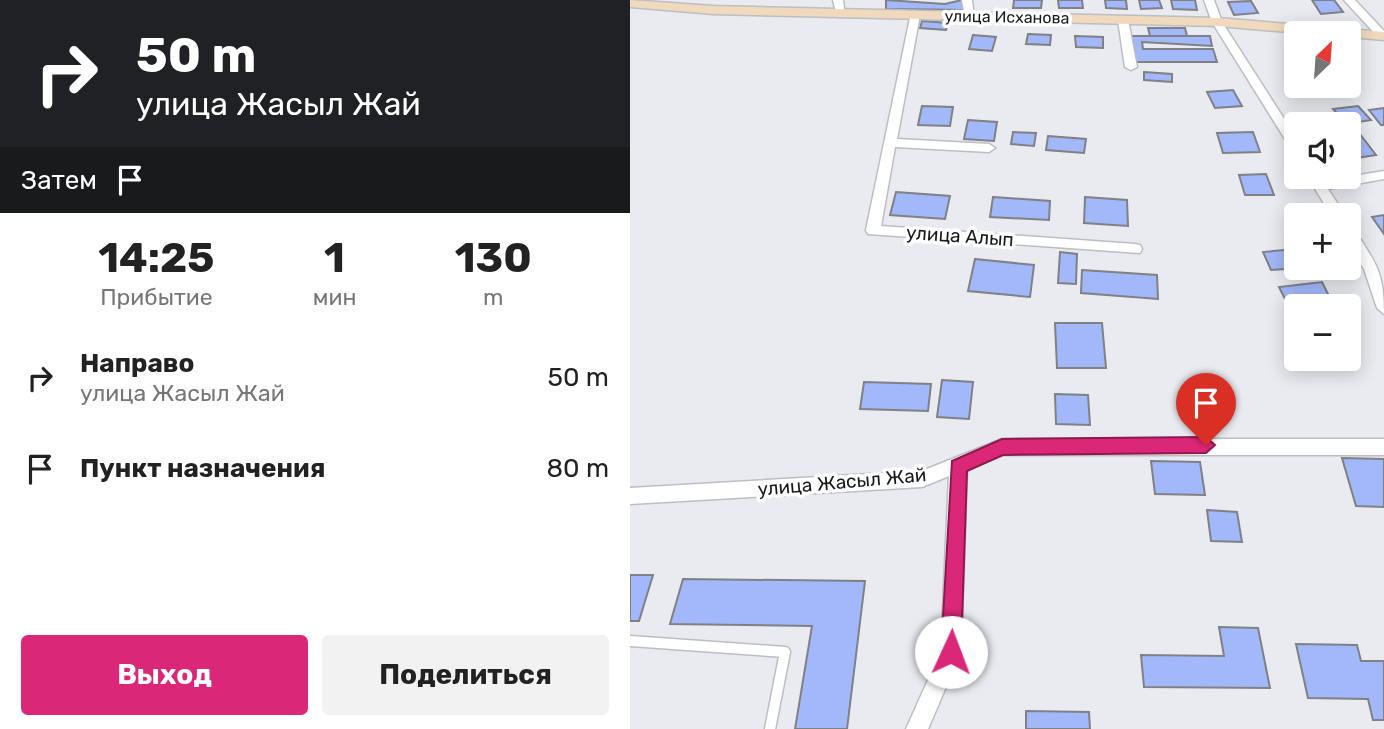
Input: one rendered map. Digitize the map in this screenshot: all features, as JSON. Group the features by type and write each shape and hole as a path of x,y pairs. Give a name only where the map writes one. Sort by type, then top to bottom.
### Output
{"main road":[{"name":"улица Исханова","path":"630,3 839,7 915,15 1217,22 1382,35"}],"street":[{"path":"967,0 970,16"},
{"path":"1209,0 1217,22 1284,128"},
{"path":"1349,0 1382,35"},
{"name":"улица Алып","path":"915,15 873,230 1135,249"},
{"path":"1123,20 1131,68"},
{"path":"890,143 989,148"},
{"path":"1361,177 1384,175"},
{"path":"1361,247 1378,267 1384,308"},
{"name":"улица Жасыл Жай","path":"630,496 922,478 1002,447 1384,447"},
{"path":"917,729 951,652 958,466"}],"lane":[{"path":"630,641 785,652 770,729"}],"building":[{"path":"886,0 945,4 962,0 964,10 886,9"},
{"path":"1014,0 1042,0 1041,8 1013,8"},
{"path":"1058,0 1082,0 1083,8 1059,8"},
{"path":"1105,0 1126,0 1127,9 1106,8"},
{"path":"1139,0 1159,0 1162,8 1141,9"},
{"path":"1171,0 1195,0 1197,10 1173,9"},
{"path":"1312,0 1334,0 1343,12 1321,14"},
{"path":"1251,1 1258,13 1234,15 1228,2"},
{"path":"922,21 948,23 946,30 920,28"},
{"path":"1148,28 1185,28 1187,36 1150,36"},
{"path":"1028,34 1051,35 1050,45 1026,44"},
{"path":"973,35 996,37 992,51 969,49"},
{"path":"1075,36 1103,37 1103,48 1076,47"},
{"path":"1131,36 1210,36 1212,46 1142,42 1143,49 1213,49 1217,62 1136,62"},
{"path":"1144,72 1172,74 1172,82 1144,80"},
{"path":"1233,90 1242,106 1215,108 1207,92"},
{"path":"922,106 953,107 950,126 918,125"},
{"path":"1358,106 1371,120 1361,122 1361,112 1336,112 1333,109"},
{"path":"1384,108 1384,125 1381,125 1369,110"},
{"path":"968,120 997,122 994,141 964,139"},
{"path":"1013,132 1036,133 1034,146 1011,144"},
{"path":"1253,132 1260,152 1223,153 1217,133"},
{"path":"1048,136 1086,139 1084,153 1046,150"},
{"path":"1361,136 1376,155 1361,157"},
{"path":"1266,174 1274,195 1245,195 1239,175"},
{"path":"896,192 950,196 945,219 890,215"},
{"path":"993,197 1050,201 1049,220 990,217"},
{"path":"1085,197 1127,200 1128,226 1084,223"},
{"path":"1384,215 1384,234 1372,217"},
{"path":"1284,250 1284,269 1271,270 1263,252"},
{"path":"1060,252 1077,254 1076,284 1058,283"},
{"path":"975,259 1034,265 1030,297 968,291"},
{"path":"1082,270 1157,275 1158,299 1081,293"},
{"path":"1322,282 1328,294 1284,294 1284,297 1279,287"},
{"path":"1055,323 1102,323 1106,368 1057,368"},
{"path":"942,380 973,382 969,419 937,417"},
{"path":"864,382 931,384 928,411 860,409"},
{"path":"1055,394 1088,395 1090,425 1056,424"},
{"path":"1342,458 1384,459 1384,507 1356,506"},
{"path":"1151,461 1200,462 1205,495 1155,494"},
{"path":"1207,510 1237,512 1242,542 1211,541"},
{"path":"630,575 653,575 639,621 630,621"},
{"path":"683,579 865,581 847,729 795,729 812,626 670,624"},
{"path":"1219,627 1258,628 1270,688 1144,687 1141,655 1224,656"},
{"path":"1296,644 1357,645 1361,661 1384,661 1384,720 1373,720 1368,699 1308,698"},
{"path":"1026,711 1089,712 1090,729 1026,729"}],"route":[{"path":"951,652 958,466 1002,447 1206,445"}]}
